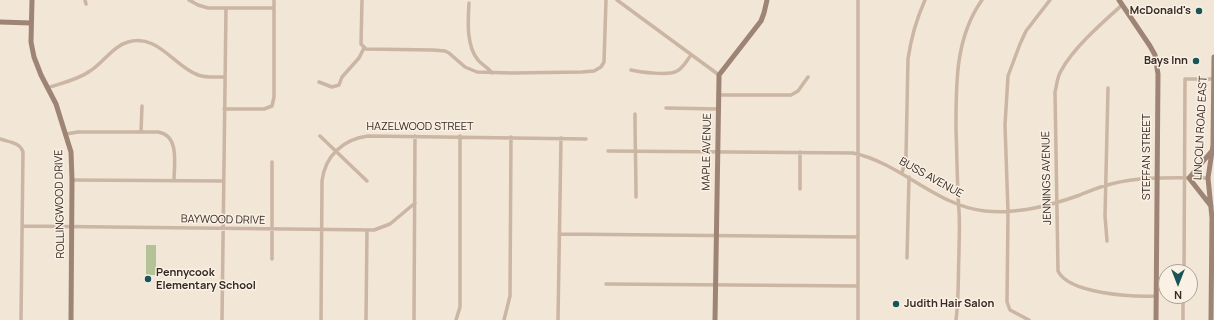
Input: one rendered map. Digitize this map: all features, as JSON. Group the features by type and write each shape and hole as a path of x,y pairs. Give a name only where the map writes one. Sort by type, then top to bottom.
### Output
{"street":[{"name":"ROLLINGWOOD DRIVE","path":"32,0 31,42 34,57 47,88 56,104 71,152 71,320"},
{"path":"189,0 208,8 274,8"},
{"path":"224,109 264,110 272,106 274,97 274,0"},
{"path":"319,82 332,87 339,85 342,77 356,62 363,46 362,0"},
{"path":"363,46 369,49 445,51 465,67 477,72 589,72 602,67 604,62 606,0"},
{"path":"617,0 719,75 761,21 767,0"},
{"path":"858,0 858,320"},
{"path":"902,173 906,157 909,47 912,32 925,0"},
{"path":"956,320 958,289 957,68 962,43 972,18 982,0"},
{"path":"1029,320 1010,310 1007,302 1008,212 1005,125 1008,76 1026,30 1050,0"},
{"name":"STEFFAN STREET","path":"1121,2 1150,46 1157,63 1156,320"},
{"name":"JENNINGS AVENUE","path":"1121,2 1065,63 1060,73 1055,92 1054,104 1058,271 1062,278 1085,288 1114,295 1131,297 1156,296"},
{"path":"468,3 468,31 472,46 477,59 489,68 492,73"},
{"path":"222,320 226,8"},
{"path":"0,22 31,23"},
{"path":"47,88 89,72 123,44 136,40 147,42 156,46 191,72 198,75 208,77 225,77"},
{"path":"631,70 640,72 675,72 691,54"},
{"name":"LINCOLN ROAD EAST","path":"1211,320 1212,207 1208,178 1213,145 1214,57"},
{"name":"MAPLE AVENUE","path":"715,320 719,75"},
{"path":"718,95 791,95 798,91 808,78"},
{"path":"1184,264 1187,178 1185,79 1214,79"},
{"path":"1107,241 1105,216 1108,88"},
{"path":"141,132 142,106"},
{"path":"666,108 718,109"},
{"path":"635,114 636,197"},
{"path":"66,134 78,132 162,133 170,137 173,145 174,181"},
{"path":"320,136 367,181"},
{"path":"414,320 415,136"},
{"name":"HAZELWOOD STREET","path":"321,320 323,172 325,165 335,151 345,143 360,137 415,136 586,139"},
{"path":"456,320 460,307 460,136"},
{"path":"504,320 510,296 511,137"},
{"path":"558,320 561,138"},
{"path":"0,139 17,144 22,148 21,320"},
{"name":"BUSS AVENUE","path":"608,150 858,154 880,162 902,173 958,204 983,210 1008,212 1032,209 1056,203 1127,180 1157,178 1208,178"},
{"path":"1187,178 1212,151"},
{"path":"800,152 800,189"},
{"path":"272,162 272,260"},
{"path":"906,258 909,177"},
{"path":"1187,178 1212,207"},
{"path":"72,180 224,181"},
{"name":"BAYWOOD DRIVE","path":"22,226 223,230 374,230 390,224 414,203"},
{"path":"366,320 367,230"},
{"path":"559,234 858,237"},
{"path":"606,284 858,286"},
{"path":"1183,304 1183,320"}],"green space":[{"path":"146,245 156,245 156,275 146,275"}],"place":[{"name":"McDonald's","path":"1199,11"},
{"name":"Bays Inn","path":"1196,61"},
{"name":"Pennycook Elementary School","path":"148,279"},
{"name":"Judith Hair Salon","path":"896,304"}]}
